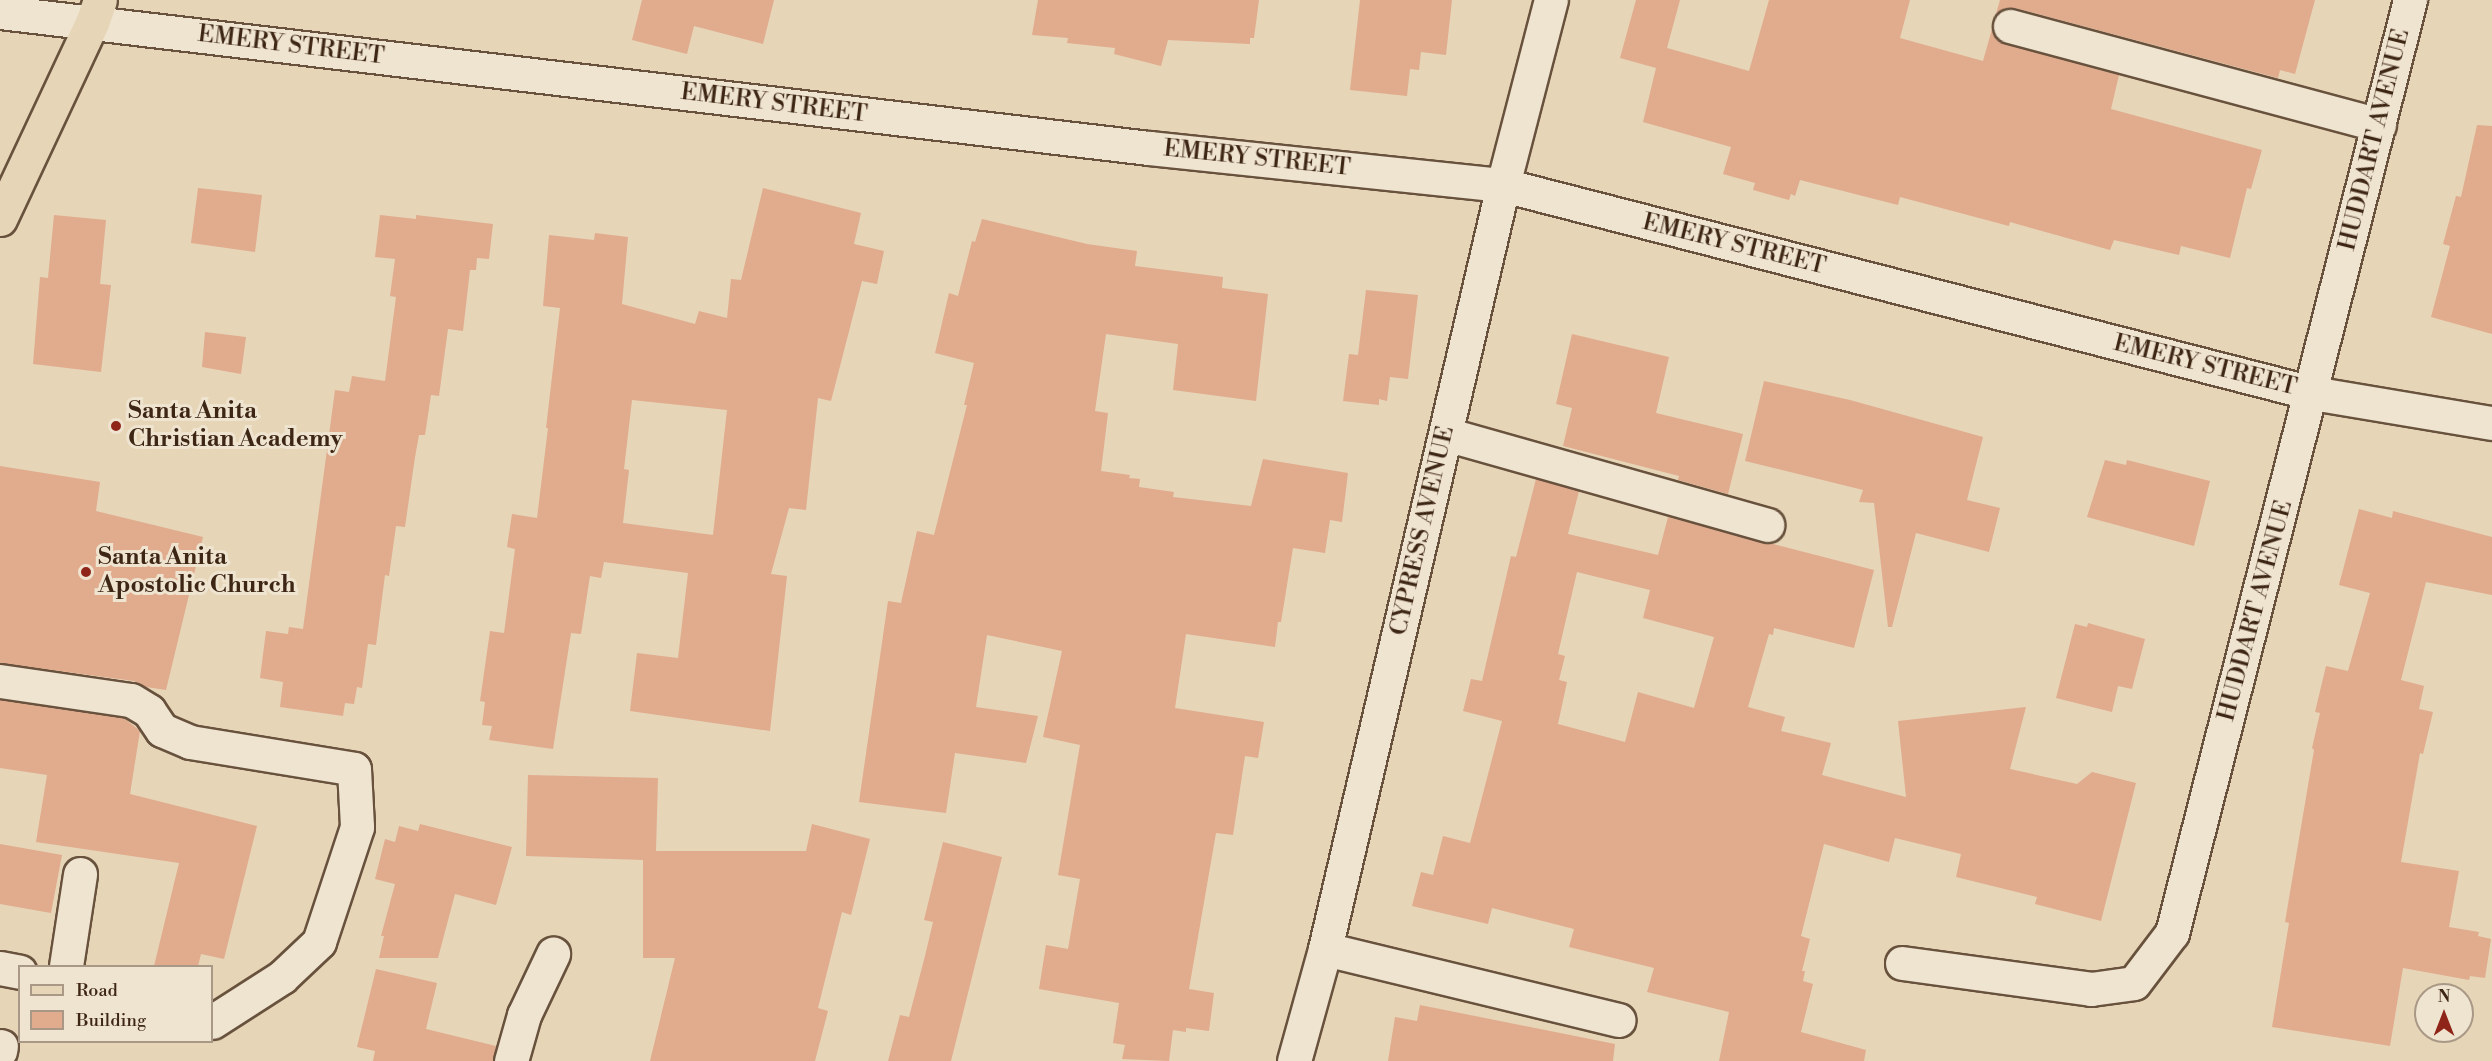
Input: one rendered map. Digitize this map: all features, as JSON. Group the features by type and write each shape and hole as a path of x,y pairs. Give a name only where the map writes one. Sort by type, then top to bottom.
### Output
{"main road":[{"path":"0,219 96,11"}],"street":[{"name":"CYPRESS AVENUE","path":"1294,1061 1325,949 1503,185 1551,0"},
{"name":"HUDDART AVENUE","path":"1902,963 2091,989 2134,983 2172,933 2312,393 2410,0"},
{"name":"EMERY STREET","path":"0,12 96,11 1149,148 1503,185 2312,393 2492,423"},
{"path":"2010,26 2379,125"},
{"path":"1446,434 1767,525"},
{"path":"0,681 131,700 149,711 162,730 190,742 354,769 357,827 319,942 282,977 213,1021"},
{"path":"66,965 81,874"},
{"path":"1325,949 1619,1020"},
{"path":"511,1061 524,1015 553,954"},
{"path":"0,968 18,972"}],"building":[{"path":"642,0 774,0 763,44 694,26 687,54 632,40"},
{"path":"1038,0 1259,0 1254,38 1250,38 1250,44 1168,40 1161,66 1114,54 1115,48 1067,43 1068,38 1032,35"},
{"path":"1360,0 1452,0 1446,55 1421,52 1419,70 1410,69 1407,96 1350,90"},
{"path":"1636,0 1680,0 1667,48 1749,71 1769,0 1910,0 1900,38 1983,61 1992,29 1996,39 2005,44 2119,75 2111,109 2262,150 2251,189 2247,188 2230,258 2181,246 2179,255 2114,240 2110,250 2010,222 2009,226 1900,197 1898,205 1800,180 1795,196 1791,194 1789,200 1753,190 1755,183 1723,174 1731,147 1643,122 1656,68 1620,58"},
{"path":"2000,0 2315,0 2295,74 2280,70 2278,78 2015,8 2005,8 1996,14"},
{"path":"2477,125 2492,126 2492,334 2431,317 2450,246 2443,244 2456,196 2461,197"},
{"path":"198,188 262,195 255,252 191,243"},
{"path":"763,188 861,213 854,244 884,251 877,284 862,281 831,401 818,398 806,510 789,508 771,574 787,576 770,731 630,711 637,653 678,658 688,573 604,562 601,578 590,576 581,634 571,633 553,749 489,740 492,726 482,725 485,702 480,701 490,631 504,633 515,549 507,547 512,514 537,518 548,428 546,428 560,308 543,306 549,235 594,240 595,233 628,237 622,304 695,324 699,311 727,318 731,279 741,280","holes":["632,400 727,410 713,535 623,523 629,470 624,469"]},
{"path":"54,215 106,220 100,284 111,285 101,372 33,364 40,277 48,278"},
{"path":"380,215 416,219 416,215 493,224 489,259 477,258 476,270 470,270 463,331 448,329 439,396 431,395 425,435 419,435 405,527 396,526 389,576 385,575 376,645 368,644 362,688 357,687 354,704 345,703 343,716 280,707 283,682 260,678 266,631 288,634 289,627 303,629 335,390 349,392 352,376 385,381 396,297 390,296 395,259 375,257"},
{"path":"982,219 1087,244 1137,251 1135,266 1223,277 1222,288 1268,294 1256,401 1173,390 1178,344 1106,334 1095,411 1108,413 1101,471 1130,475 1129,478 1140,479 1139,487 1174,492 1173,497 1251,506 1263,459 1348,473 1342,522 1330,520 1325,553 1293,548 1275,647 1186,634 1175,708 1264,722 1258,758 1245,756 1233,835 1216,833 1189,989 1214,993 1209,1031 1186,1028 1186,1032 1173,1030 1169,1061 1122,1059 1125,1045 1113,1043 1119,1003 1039,989 1046,945 1068,949 1080,879 1058,875 1080,745 1043,737 1062,651 987,635 976,707 1038,716 1026,763 955,753 946,813 859,802 888,601 901,603 917,531 934,535 967,405 964,405 974,363 935,353 949,293 958,296 972,241 975,242"},
{"path":"1366,290 1418,295 1408,379 1390,377 1387,401 1379,399 1379,405 1343,401 1349,354 1358,355"},
{"path":"205,332 246,337 241,374 202,367"},
{"path":"1572,334 1669,357 1656,413 1743,434 1728,494 1678,480 1679,476 1563,446 1572,408 1556,404"},
{"path":"1764,381 1850,400 1983,437 1967,500 2000,508 1989,552 1916,533 1892,627 1888,627 1874,503 1859,502 1863,490 1745,461"},
{"path":"2105,460 2126,465 2127,460 2210,481 2194,546 2087,517"},
{"path":"0,466 100,482 96,511 203,537 166,690 146,687 134,681 0,663"},
{"path":"1536,479 1579,491 1568,534 1658,555 1668,517 1874,570 1854,648 1774,628 1773,635 1769,634 1748,707 1785,717 1781,731 1831,743 1822,775 1906,797 1898,721 2026,707 2010,769 2077,784 2092,772 2136,783 2101,921 2035,904 2037,897 1956,877 1961,854 1895,838 1889,862 1824,844 1801,936 1810,939 1802,971 1805,971 1803,981 1813,984 1801,1032 1866,1050 1864,1061 1719,1061 1729,1012 1647,992 1654,968 1569,947 1574,929 1492,908 1488,924 1412,906 1421,872 1433,875 1443,836 1470,843 1502,721 1463,711 1471,679 1482,681 1511,556 1516,557","holes":["1577,572 1650,590 1643,618 1714,637 1694,708 1638,692 1625,742 1558,724 1567,682 1559,680 1565,656 1558,654"]},
{"path":"2359,509 2392,518 2393,511 2492,537 2492,595 2426,582 2401,680 2424,686 2419,709 2433,712 2423,754 2420,753 2401,862 2459,871 2449,927 2479,932 2478,936 2491,939 2485,978 2470,976 2469,980 2403,968 2390,1046 2272,1027 2289,923 2285,922 2314,750 2312,748 2320,713 2315,712 2326,666 2348,671 2370,593 2339,585"},
{"path":"2088,623 2145,639 2132,689 2118,686 2112,712 2056,698 2075,624 2087,627"},
{"path":"0,700 124,718 140,731 130,794 257,826 224,959 201,954 198,965 154,965 179,863 36,842 47,775 0,768"},
{"path":"528,775 658,778 656,851 806,851 812,824 870,839 851,915 842,912 818,1008 828,1011 815,1061 650,1061 675,958 643,958 643,860 526,856"},
{"path":"420,824 512,847 496,905 455,894 438,958 379,958 384,936 381,936 395,884 375,879 385,839 395,842 399,826 418,831"},
{"path":"943,842 1002,857 951,1061 888,1061 900,1015 909,1017 925,956 933,922 924,920"},
{"path":"0,844 62,855 51,913 0,904"},
{"path":"376,969 437,983 426,1029 496,1046 493,1061 373,1061 375,1051 357,1047"},
{"path":"1420,1005 1615,1044 1613,1061 1388,1061 1395,1017 1417,1021"}],"place":[{"name":"Santa Anita Christian Academy","path":"116,426"},
{"name":"Santa Anita Apostolic Church","path":"86,572"}]}
